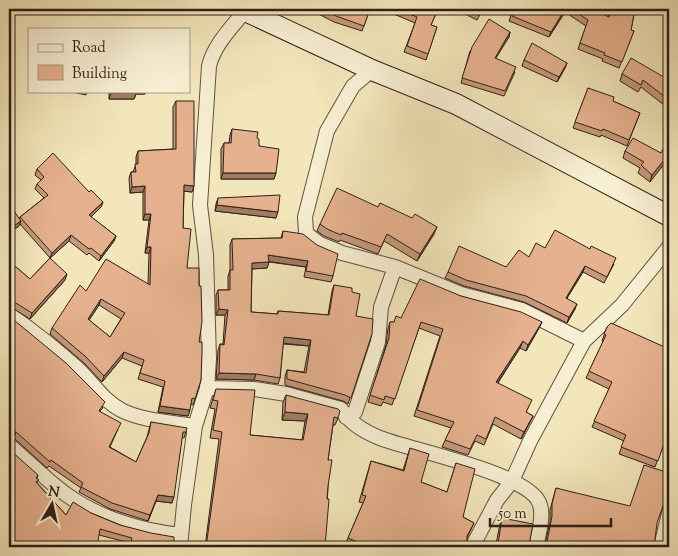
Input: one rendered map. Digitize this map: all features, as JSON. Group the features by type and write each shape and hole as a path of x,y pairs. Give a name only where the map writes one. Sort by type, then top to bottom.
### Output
{"street":[{"path":"9,445 67,495 105,516 153,530 180,541 195,426 207,388 209,360 206,254 200,205 207,80 212,56 243,10 372,70 456,104 669,216"},
{"path":"372,70 353,86 327,131 304,227 308,235 320,244 342,253 395,267 461,294 522,310 584,341"},
{"path":"472,547 497,500 512,482 530,441 584,341 627,299 669,247"},
{"path":"346,417 355,412 378,342 381,307 395,267"},
{"path":"9,314 60,353 110,403 123,411 159,421 195,426"},
{"path":"207,388 254,389 286,394 340,409 346,417 361,428 380,438 459,461 512,482 535,496 540,504 541,514 536,547"},
{"path":"661,547 669,512"}],"building":[{"path":"322,9 370,9 364,26"},
{"path":"398,9 438,9 431,25 437,27 428,54 407,46 417,17"},
{"path":"468,9 482,9 479,15"},
{"path":"514,9 536,9 542,11 543,9 565,9 551,32 512,16"},
{"path":"571,9 592,9 609,17 611,9 635,9 631,30 634,31 622,62 580,43 588,20"},
{"path":"489,19 510,32 495,58 516,67 505,91 462,78 472,47"},
{"path":"532,43 567,63 559,77 524,60"},
{"path":"631,58 669,80 669,100 643,80 641,85 622,74"},
{"path":"588,88 614,97 613,101 640,113 629,140 603,129 602,131 575,122"},
{"path":"111,92 136,92 136,93"},
{"path":"176,101 194,101 194,186 184,185 183,228 191,229 187,268 199,268 202,322 199,342 202,342 202,353 201,380 195,399 192,398 190,410 160,406 165,381 140,373 144,360 124,352 104,376 86,357 52,328 80,285 86,291 106,259 150,285 151,247 147,247 151,214 145,214 145,186 132,187 131,172 136,172 135,164 138,164 138,151 176,149","holes":["101,299 125,313 110,337 88,319"]},
{"path":"232,129 258,132 259,146 279,149 276,173 223,173 224,143 231,143"},
{"path":"669,137 669,154 652,175 641,165 644,162 625,151 633,138 661,153"},
{"path":"53,153 89,192 91,190 103,202 89,215 116,236 101,256 71,235 52,253 20,217 48,195 37,184 44,177 37,169"},
{"path":"337,188 378,207 380,203 412,218 415,214 437,227 420,254 387,234 381,247 342,233 341,235 320,224"},
{"path":"280,195 278,212 217,205 218,198"},
{"path":"9,204 21,221 9,229"},
{"path":"555,230 590,249 591,246 616,258 607,277 585,266 566,298 577,304 569,317 526,296 466,280 448,272 459,246 506,267 519,250 529,257 536,243 545,248"},
{"path":"283,231 303,234 317,245 338,254 333,276 306,271 308,261 268,255 269,262 252,263 251,312 278,314 278,311 329,315 334,285 352,288 352,292 360,294 356,316 373,319 372,334 351,398 287,379 287,370 306,373 311,340 284,337 280,378 256,374 219,373 220,344 224,345 228,310 219,309 218,290 230,290 230,270 233,270 232,239 282,238"},
{"path":"50,258 67,274 32,313 11,300 9,301 9,261 30,279"},
{"path":"420,279 461,296 521,312 542,322 528,345 523,341 496,382 532,400 526,412 533,416 524,432 495,417 486,439 477,435 470,449 445,440 454,422 417,410 443,329 421,322 395,399 385,396 384,400 370,395 389,338 390,322 394,322 396,316 401,318"},
{"path":"9,316 66,363 105,402 99,411 121,423 109,447 136,462 149,433 151,422 187,428 186,432 183,432 174,497 158,495 150,515 112,503 81,487 83,483 51,460 50,462 16,432 9,431"},
{"path":"611,323 669,349 669,429 658,461 621,447 626,435 594,421 612,382 589,371 606,335 604,334 607,327"},
{"path":"216,389 255,390 250,435 303,440 308,414 285,412 286,395 340,411 338,418 334,417 328,460 332,460 328,486 327,499 329,499 325,547 248,547 221,544 221,547 206,547 222,432 213,430 218,401 213,400"},
{"path":"410,448 429,454 421,482 447,492 456,463 475,469 463,517 474,523 467,536 465,547 370,547 348,538 366,496 362,495 371,461 404,471"},
{"path":"9,449 38,475 36,478 39,480 36,482 66,515 73,502 91,513 120,525 174,537 174,547 130,547 132,538 100,529 97,547 9,547"},
{"path":"644,465 669,473 669,489 657,523 654,547 543,547 547,542 556,488 630,506"},
{"path":"502,518 533,524 530,540 532,546 517,544 516,547 494,547 495,544 498,544"}]}
